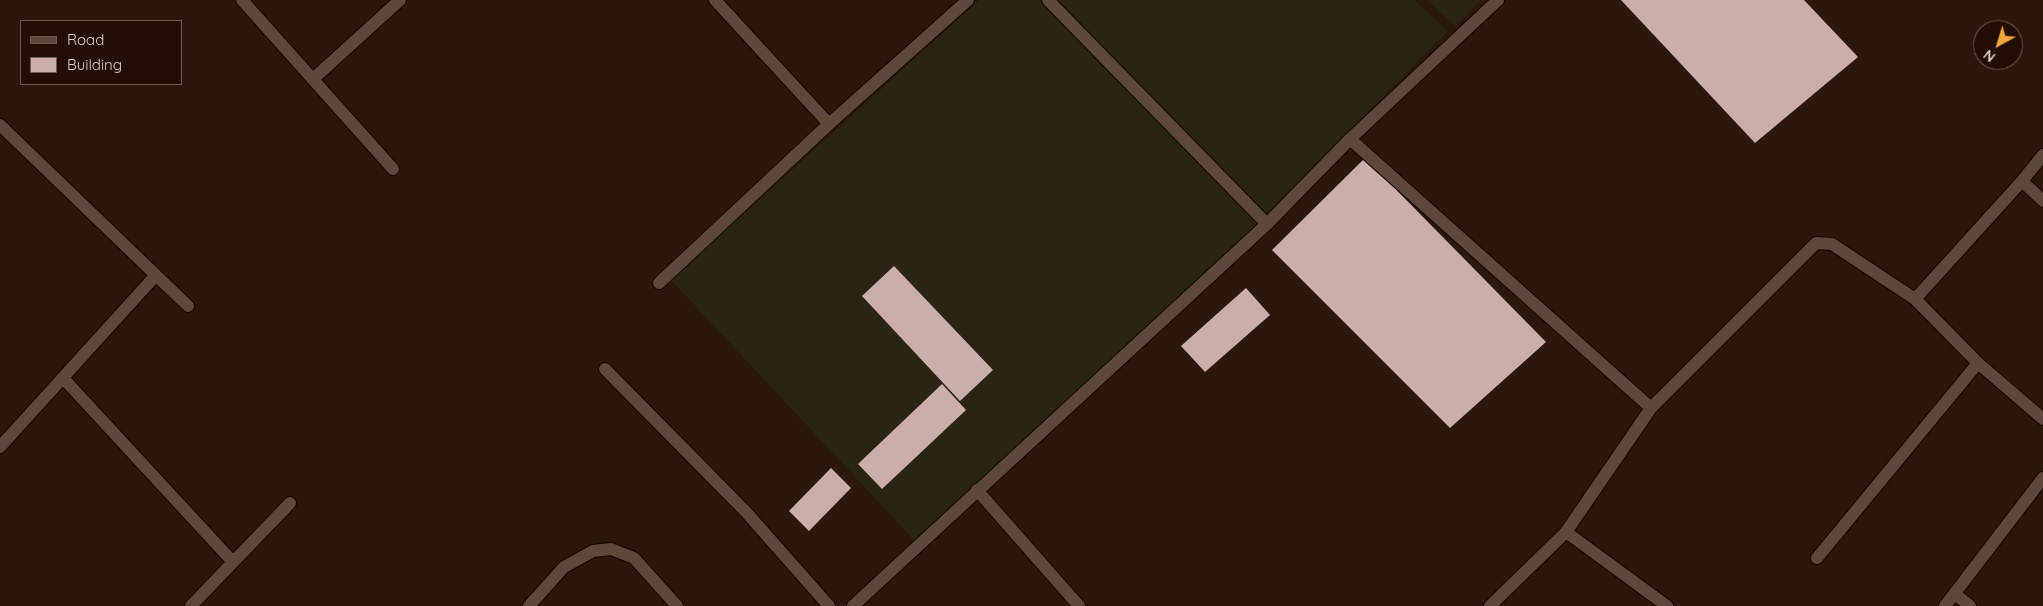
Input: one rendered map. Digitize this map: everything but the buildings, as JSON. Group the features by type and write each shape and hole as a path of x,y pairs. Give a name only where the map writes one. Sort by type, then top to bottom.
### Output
{"street":[{"path":"242,0 393,168"},
{"path":"313,79 400,0"},
{"path":"715,0 829,124"},
{"path":"659,283 829,124 968,0"},
{"path":"1048,0 1267,224"},
{"path":"854,606 977,490 1267,224 1350,139 1498,0"},
{"path":"0,125 188,306"},
{"path":"1350,139 1651,408"},
{"path":"1915,299 2022,181 2043,155"},
{"path":"2022,181 2043,201"},
{"path":"1490,606 1566,532 1651,408 1816,243 1832,244 1915,299 1978,363 2043,418"},
{"path":"0,447 156,275"},
{"path":"1817,558 1978,363"},
{"path":"605,369 746,512 829,606"},
{"path":"62,378 233,562"},
{"path":"1945,606 2043,478"},
{"path":"977,490 1079,606"},
{"path":"191,606 290,503"},
{"path":"1566,532 1667,606"},
{"path":"530,606 564,567 593,551 611,549 634,558 677,606"},
{"path":"1954,594 1970,606"}],"shaded area":[{"path":"979,0 1414,0 1448,31 1258,224 916,542 671,280"},
{"path":"1427,0 1481,0 1455,26"}]}
